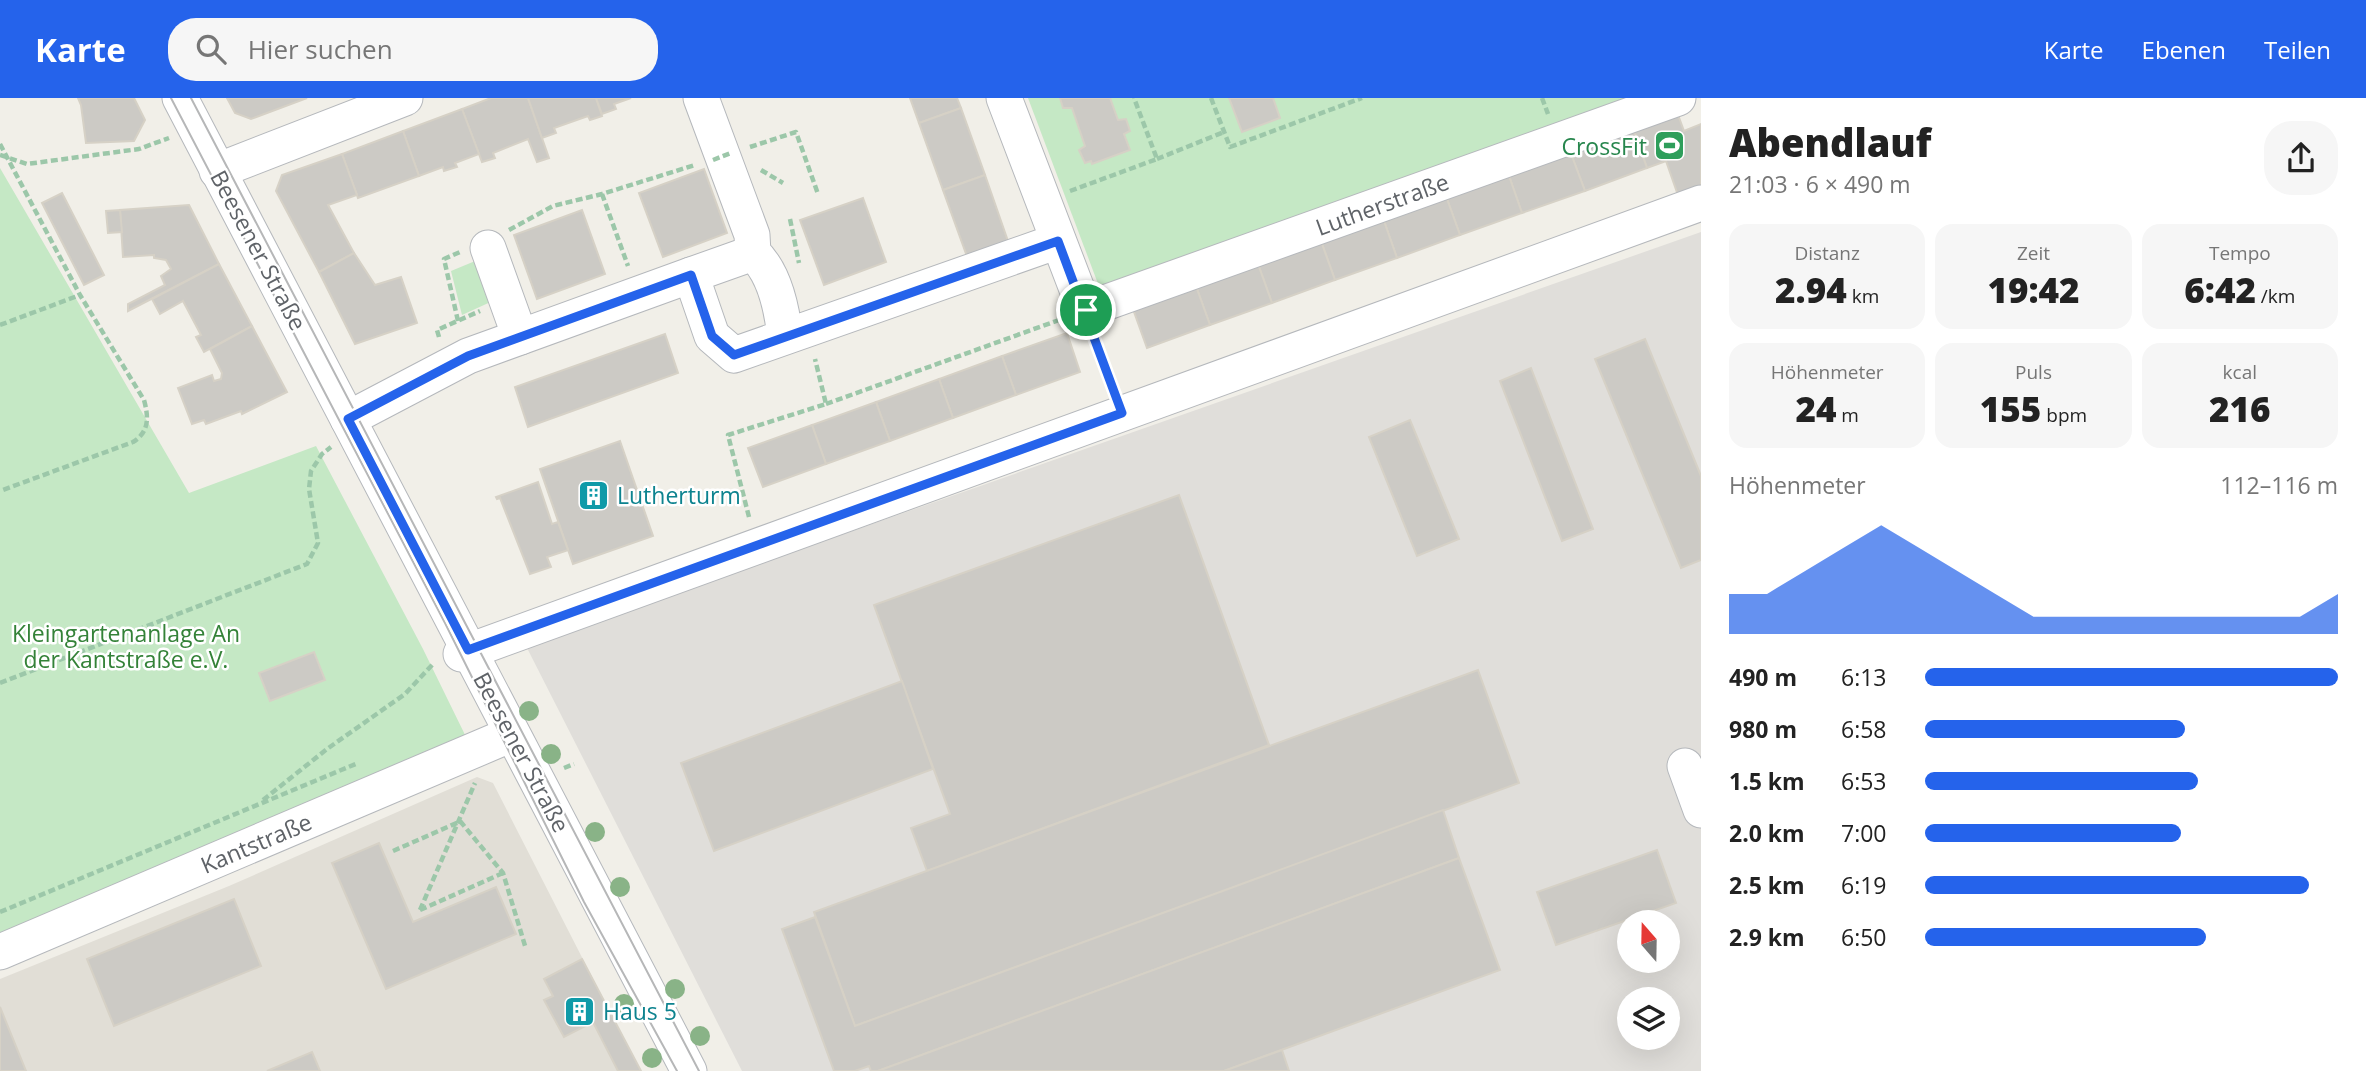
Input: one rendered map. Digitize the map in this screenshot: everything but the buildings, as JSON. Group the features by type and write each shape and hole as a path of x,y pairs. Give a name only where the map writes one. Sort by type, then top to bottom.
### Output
{"street":[{"path":"217,171 405,98"},
{"path":"701,98 752,235 753,253 764,262 783,314 795,332"},
{"path":"1004,98 1086,310"},
{"name":"Lutherstraße","path":"1086,310 1678,98"},
{"name":"Beesener Straße","path":"188,113 465,649 689,1071"},
{"path":"465,649 1701,203"},
{"path":"691,275 712,336 734,355 1058,241"},
{"path":"486,243 520,337"},
{"path":"350,424 458,361 753,253"},
{"name":"Kantstraße","path":"0,952 512,734"},
{"path":"1685,766 1701,810"}],"path":[{"path":"1134,98 1157,159"},
{"path":"1211,98 1230,147 1362,98"},
{"path":"0,155 27,164 139,149 189,132 188,113"},
{"path":"458,321 444,259 486,243 553,206 602,194 796,132 818,194"},
{"path":"1043,201 1224,132"},
{"path":"0,144 80,295 144,400 148,413 142,436 132,442 0,491"},
{"path":"731,153 742,159"},
{"path":"752,165 783,183"},
{"path":"602,194 638,295"},
{"path":"0,325 80,295"},
{"path":"757,545 728,435 826,404 1086,310 1122,413"},
{"path":"795,332 826,404"},
{"path":"0,683 307,564 318,543 309,489 311,471 350,424"},
{"path":"257,805 327,749 405,694 435,662 465,649"},
{"path":"0,912 367,759"},
{"path":"477,777 420,910 503,873"},
{"path":"393,850 460,821"},
{"path":"460,821 503,873 526,949"}],"shaded area":[{"path":"1701,232 1701,1071 742,1071 526,646"},
{"path":"477,777 493,783 640,1071 0,1071 0,979 229,886"}],"green space":[{"path":"1028,98 1652,98 1103,297"},
{"name":"Kleingartenanlage An der Kantstraße e.V.","path":"0,168 189,493 316,446 423,649 469,743 0,939"},
{"path":"480,259 495,300 462,315 451,271"}],"tram line":[{"path":"171,98 445,623 584,902 677,1071"},
{"path":"191,98 699,1071"}],"place":[{"name":"CrossFit","path":"1670,146"},
{"name":"Lutherturm","path":"594,495"},
{"name":"Haus 5","path":"580,1011"}],"route":[{"path":"1058,241 1086,310 1122,413 468,650 348,419 468,356 691,275 712,336 734,355 1058,241"}]}
